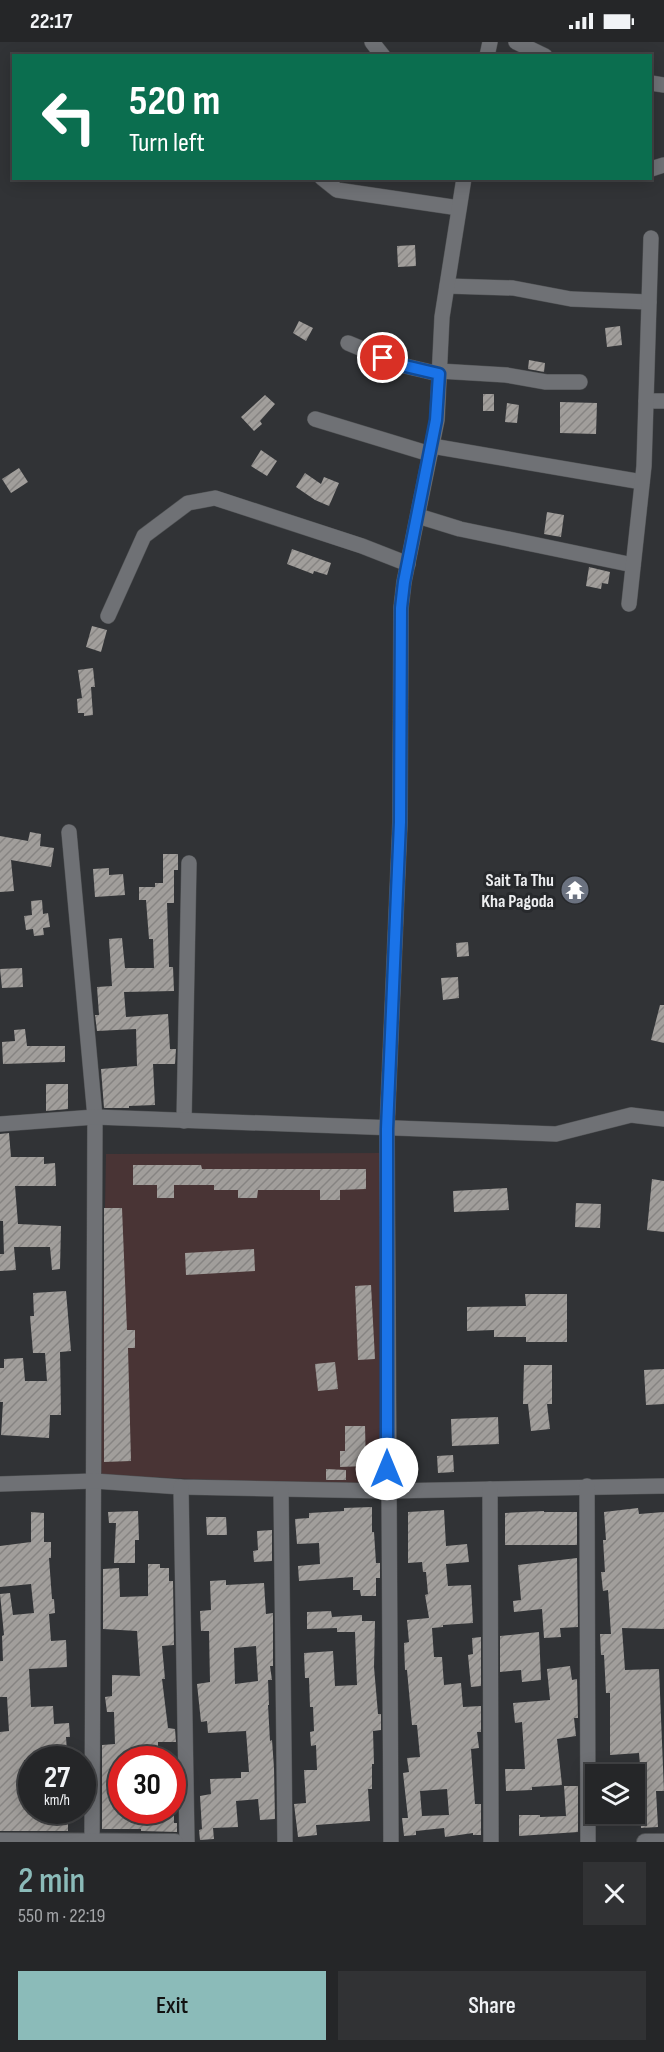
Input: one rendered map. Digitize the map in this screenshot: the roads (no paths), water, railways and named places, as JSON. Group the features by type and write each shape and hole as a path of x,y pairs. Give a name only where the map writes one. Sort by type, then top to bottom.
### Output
{"street":[{"path":"372,42 381,54"},
{"path":"516,42 544,50"},
{"path":"324,180 337,190 459,208"},
{"path":"391,1842 387,1491 387,1129 400,822 401,608 436,420 442,317 464,180"},
{"path":"629,604 642,482 651,238"},
{"path":"447,286 513,288 571,299 649,302"},
{"path":"348,343 401,365 439,373 506,375 546,382 580,382"},
{"path":"646,401 664,401"},
{"path":"315,419 431,450 642,482"},
{"path":"108,616 144,536 188,503 215,498 362,546 408,564"},
{"path":"418,516 460,529 633,565"},
{"path":"69,832 95,1117 92,1841"},
{"path":"184,1121 189,863"},
{"path":"0,1124 95,1117 556,1134 631,1115 664,1119"},
{"path":"0,1484 94,1481 181,1487 387,1491 664,1486"},
{"path":"587,1486 588,1842"},
{"path":"181,1487 187,1842"},
{"path":"490,1489 490,1842"},
{"path":"281,1490 285,1842"},
{"path":"0,1840 175,1842"},
{"path":"645,1842 664,1842"}],"place":[{"name":"Sait Ta Thu Kha Pagoda","path":"575,890"}]}
